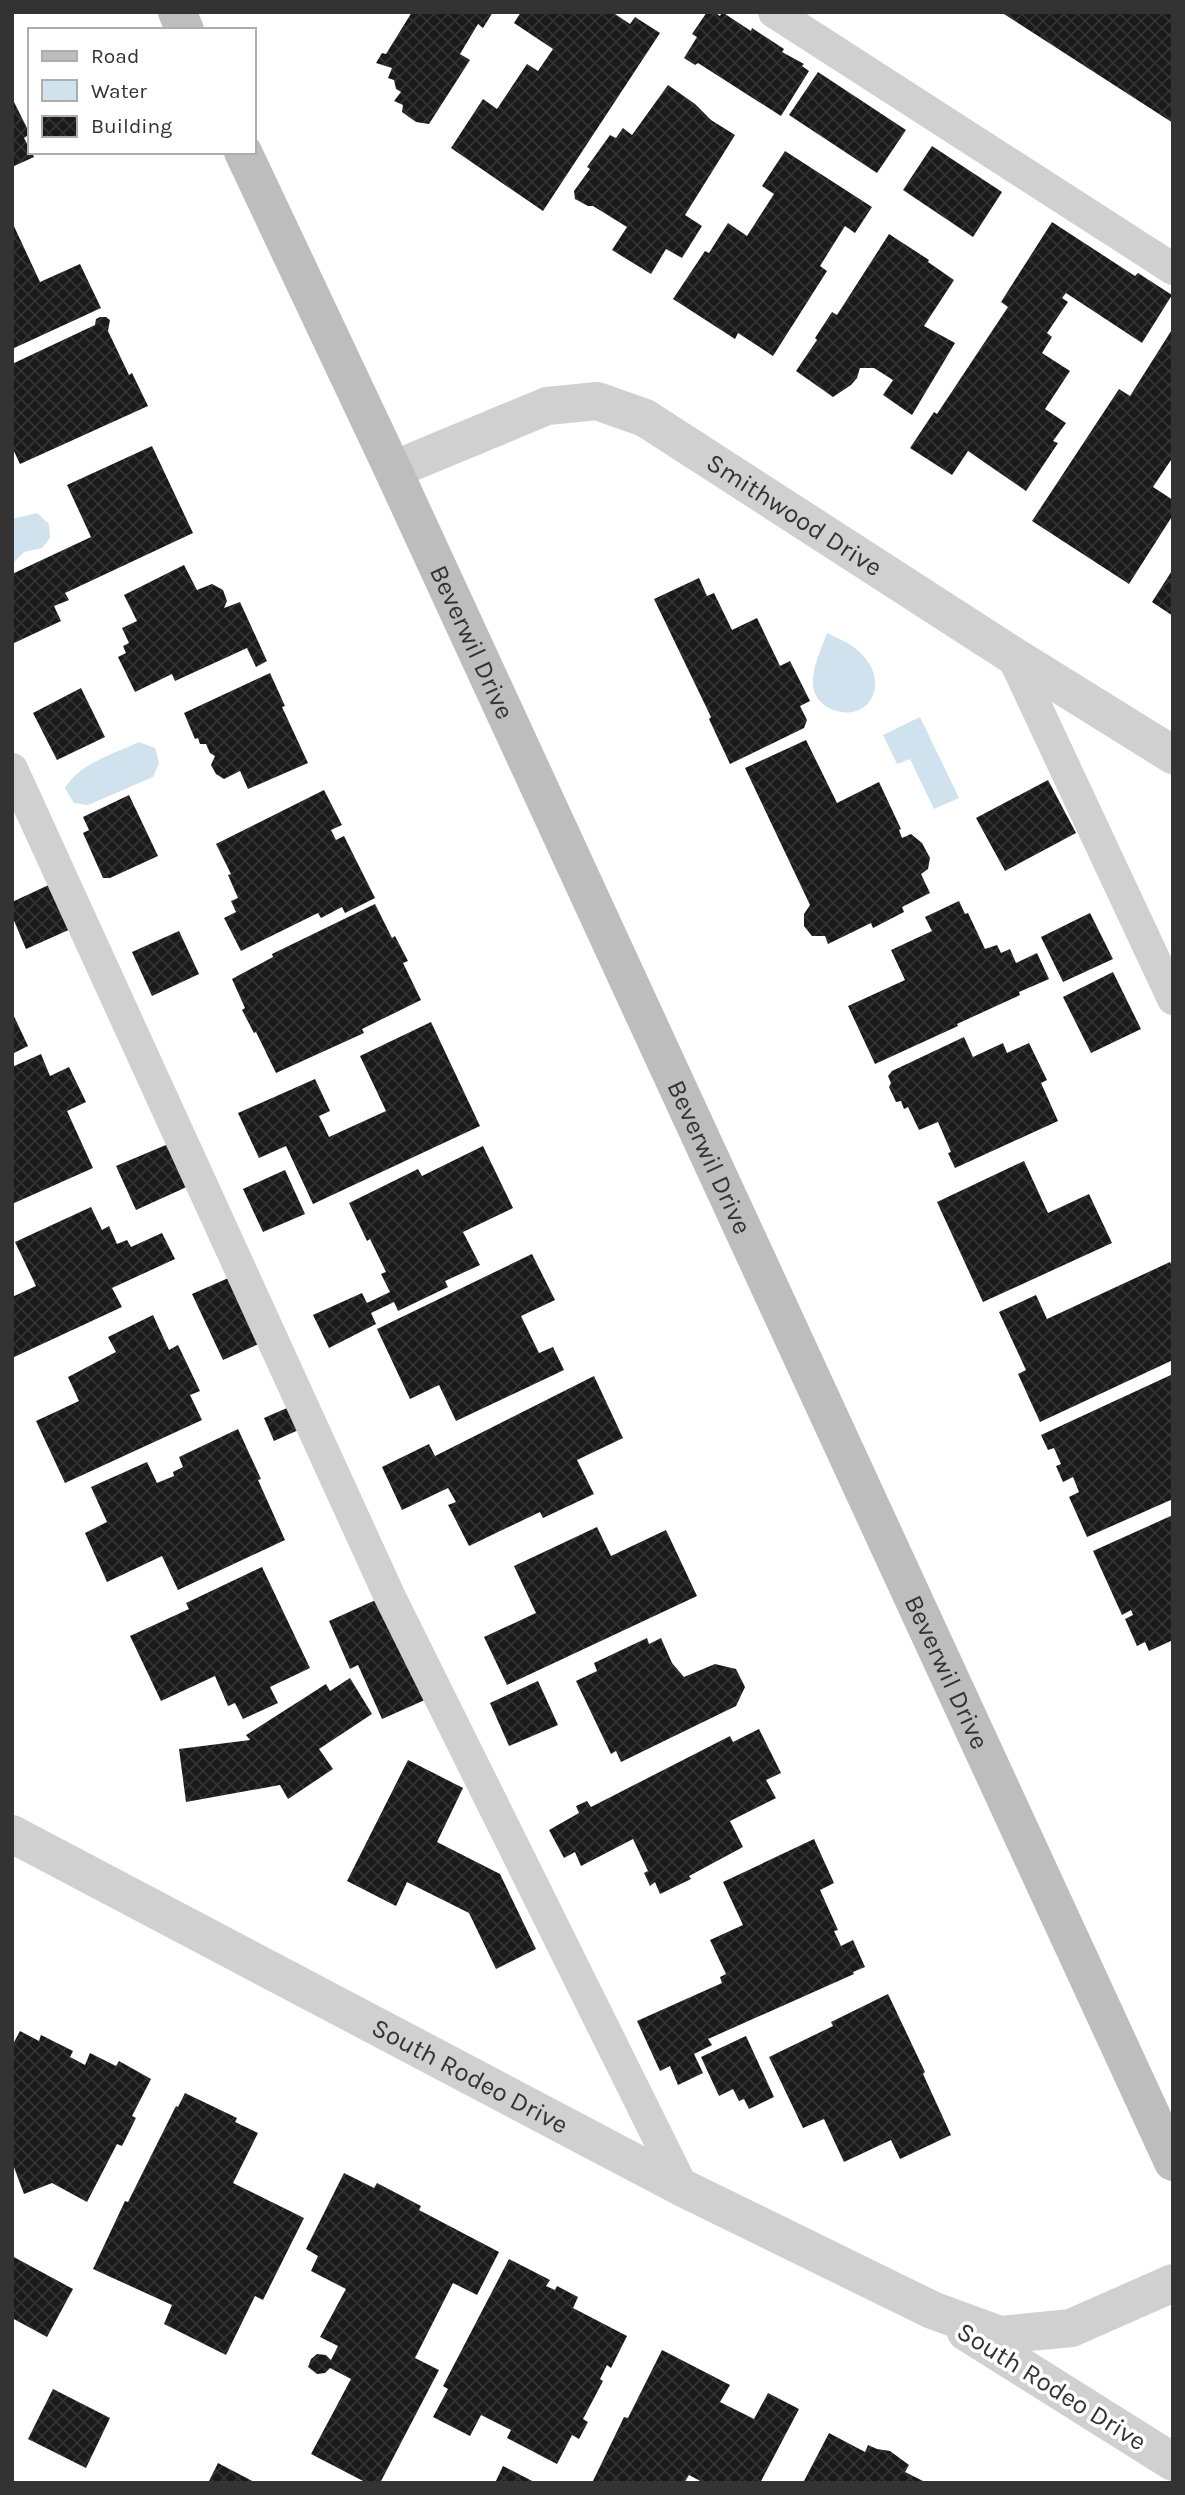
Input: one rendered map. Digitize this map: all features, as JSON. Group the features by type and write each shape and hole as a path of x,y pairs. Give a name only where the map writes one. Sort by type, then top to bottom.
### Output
{"street":[{"path":"177,12 184,28"},
{"name":"Beverwil Drive","path":"244,154 393,470 1173,2162"},
{"name":"Smithwood Drive","path":"393,470 547,406 597,401 645,418 1173,755"},
{"name":"South Rodeo Drive","path":"12,1834 683,2188 932,2311 1173,2462"},
{"name":"South Rodeo Drive","path":"932,2311 1000,2336 1071,2328 1173,2283"}],"lane":[{"path":"774,12 1173,269"},
{"path":"1013,655 1173,999"},
{"path":"12,769 389,1595 683,2188"}],"water":[{"path":"37,513 49,524 50,538 42,548 24,552 12,564 12,519"},
{"path":"827,633 856,649 868,661 874,674 872,698 855,712 842,712 827,707 814,692 814,672"},
{"path":"920,717 959,798 934,809 910,759 897,764 883,735"},
{"path":"139,742 155,748 159,763 153,777 88,805 74,803 65,788 71,779 98,760"}],"building":[{"path":"412,12 493,12 483,28 478,24 460,54 470,60 429,124 416,122 402,112 403,105 394,101 401,92 396,89 394,80 388,78 392,68 376,63 382,53 386,54"},
{"path":"521,12 612,12 630,24 635,17 660,33 543,211 451,148 483,99 497,109 527,64 538,71 553,49 514,23"},
{"path":"707,12 720,16 722,12 751,31 752,28 784,49 782,52 804,64 802,66 809,71 781,116 698,63 695,65 684,58 697,37 692,34"},
{"path":"1001,12 1173,12 1173,123"},
{"path":"818,72 906,130 877,173 789,115"},
{"path":"668,85 695,104 711,120 735,135 685,215 702,226 682,258 666,249 651,274 612,250 627,227 593,206 575,199 574,191 610,135 616,138 623,128 632,135"},
{"path":"12,98 28,130 28,135 24,138 28,154 34,157 12,167"},
{"path":"932,146 1002,192 973,237 903,190"},
{"path":"785,151 872,207 855,233 845,226 820,266 827,271 773,356 738,333 735,339 673,299 705,251 709,253 728,223 747,236 774,194 762,186"},
{"path":"12,222 40,282 80,264 101,308 12,349"},
{"path":"1052,222 1135,276 1138,273 1172,295 1142,343 1066,293 1062,298 1068,302 1047,333 1052,337 1042,353 1070,371 1045,409 1066,423 1053,441 1058,443 1026,491 968,451 952,475 910,448 934,412 937,414 1008,307 1001,302"},
{"path":"889,234 954,280 924,326 955,343 912,415 883,395 893,380 874,368 860,368 851,385 833,397 796,371 832,312 837,315"},
{"path":"100,317 110,320 108,331 129,375 132,373 148,406 20,464 12,447 12,364 95,325 96,319"},
{"path":"1173,328 1173,457 1153,487 1173,500 1173,515 1129,584 1032,521 1119,389 1130,396"},
{"path":"152,446 193,533 65,593 69,600 54,606 61,621 12,644 12,574 91,537 67,485"},
{"path":"184,565 197,590 212,584 223,590 227,601 224,608 240,602 267,661 256,667 247,648 175,681 172,674 135,692 118,657 126,653 123,646 129,643 122,628 137,621 124,595"},
{"path":"1173,569 1173,616 1152,602"},
{"path":"699,578 707,596 714,593 732,630 757,618 780,666 790,661 810,701 800,706 807,720 804,728 730,764 709,719 711,717 654,599"},
{"path":"270,673 285,706 282,707 308,763 248,789 240,771 224,779 216,774 211,765 215,756 210,753 206,744 200,744 198,738 195,739 184,713"},
{"path":"81,688 105,737 57,760 33,713"},
{"path":"806,740 837,803 879,782 901,829 902,838 911,834 922,843 930,858 928,869 921,874 930,893 902,907 904,912 873,928 871,923 828,944 825,936 812,936 804,926 804,914 810,905 745,768"},
{"path":"1048,780 1076,833 1005,871 976,818"},
{"path":"324,790 342,825 331,830 336,840 344,836 375,898 345,913 342,907 321,918 318,913 241,951 224,918 236,912 231,901 238,898 228,875 231,874 216,844"},
{"path":"129,795 158,856 110,878 103,878 83,833 89,830 83,817"},
{"path":"53,883 73,928 26,949 12,916 12,902"},
{"path":"959,901 965,914 968,913 985,949 997,945 1001,953 1010,949 1016,963 1037,953 1049,979 957,1024 958,1026 875,1064 848,1006 905,980 891,950 932,931 925,917"},
{"path":"375,904 392,938 395,936 408,961 403,963 421,1000 362,1029 364,1033 276,1073 242,1010 245,1008 232,979 273,957 272,954"},
{"path":"1090,913 1113,959 1063,982 1041,937"},
{"path":"179,931 199,974 152,996 132,952"},
{"path":"1113,972 1141,1029 1091,1053 1063,997"},
{"path":"12,1012 28,1046 12,1054"},
{"path":"431,1022 480,1126 313,1204 286,1146 259,1158 238,1113 315,1079 330,1111 319,1116 329,1137 386,1111 360,1056"},
{"path":"964,1037 973,1057 1003,1043 1007,1053 1029,1043 1047,1080 1041,1083 1058,1121 955,1168 938,1122 919,1130 908,1107 904,1109 901,1101 896,1102 889,1087 891,1083 888,1076 892,1071"},
{"path":"41,1054 50,1076 69,1067 86,1102 67,1111 93,1168 12,1204 12,1067"},
{"path":"173,1142 191,1185 136,1210 116,1166"},
{"path":"483,1146 513,1208 463,1232 480,1265 445,1281 448,1287 398,1311 394,1302 371,1313 376,1324 329,1348 313,1315 362,1293 367,1303 390,1292 381,1274 386,1272 349,1203 418,1169 422,1176"},
{"path":"1024,1161 1048,1213 1089,1194 1112,1243 983,1302 937,1202"},
{"path":"285,1170 305,1214 263,1232 243,1189"},
{"path":"91,1207 102,1230 109,1226 117,1244 127,1240 131,1247 162,1233 175,1259 112,1288 122,1307 12,1358 12,1297 36,1286 15,1242"},
{"path":"532,1254 555,1300 521,1316 539,1353 553,1347 564,1370 456,1421 439,1385 410,1399 377,1329"},
{"path":"1170,1262 1173,1268 1173,1360 1040,1422 1018,1374 1026,1370 999,1312 1036,1295 1047,1319"},
{"path":"233,1276 263,1342 223,1360 192,1294"},
{"path":"153,1315 169,1350 178,1345 200,1391 190,1395 202,1420 65,1483 36,1421 79,1401 68,1377 116,1352 108,1337"},
{"path":"1173,1374 1173,1499 1087,1537 1069,1497 1079,1492 1073,1477 1063,1482 1056,1466 1061,1464 1054,1448 1048,1450 1041,1435"},
{"path":"594,1376 623,1438 577,1460 594,1494 543,1518 540,1512 469,1546 448,1505 456,1502 448,1488 402,1510 382,1467 429,1444 435,1456"},
{"path":"296,1404 305,1427 274,1441 264,1418"},
{"path":"238,1429 285,1540 178,1590 162,1556 107,1582 85,1533 107,1522 91,1487 147,1462 157,1483 174,1476 173,1472 183,1467 179,1457"},
{"path":"1173,1515 1173,1640 1149,1651 1145,1642 1137,1646 1125,1619 1133,1615 1131,1610 1122,1615 1093,1551"},
{"path":"597,1527 611,1556 666,1530 697,1596 507,1685 484,1637 536,1613 514,1566"},
{"path":"262,1567 310,1668 270,1687 278,1703 243,1719 235,1703 228,1706 215,1676 161,1701 130,1636 189,1609 186,1603"},
{"path":"380,1598 427,1699 382,1719 358,1665 350,1669 329,1621"},
{"path":"647,1638 649,1644 661,1638 672,1663 684,1677 715,1664 736,1669 745,1687 736,1706 621,1762 616,1751 611,1754 576,1681 597,1671 594,1663"},
{"path":"350,1678 372,1714 319,1749 333,1769 288,1799 280,1785 186,1802 179,1749 250,1740 246,1735 326,1684 330,1691"},
{"path":"538,1681 558,1725 509,1746 490,1703"},
{"path":"759,1729 781,1773 766,1780 776,1798 730,1821 743,1847 689,1876 691,1879 660,1894 655,1882 650,1886 644,1873 648,1871 633,1839 581,1866 575,1852 564,1858 549,1830 579,1813 576,1806 587,1801 591,1807 730,1736 733,1742"},
{"path":"408,1760 463,1788 437,1842 500,1874 536,1949 496,1969 469,1913 407,1882 396,1906 347,1881"},
{"path":"814,1839 834,1883 820,1890 838,1930 834,1931 841,1946 853,1940 865,1967 708,2039 712,2045 694,2054 703,2073 678,2085 670,2066 660,2071 637,2021 722,1983 720,1977 726,1974 710,1940 743,1925 723,1882"},
{"path":"888,1994 951,2135 900,2159 891,2140 844,2162 824,2119 803,2128 769,2057 833,2026 831,2022"},
{"path":"20,2031 39,2041 41,2035 73,2051 70,2057 85,2065 90,2053 116,2066 119,2061 151,2079 132,2116 136,2118 122,2146 117,2144 87,2202 52,2183 24,2194 12,2162 12,2150 15,2149 12,2148 12,2046"},
{"path":"746,2036 774,2097 749,2109 744,2099 739,2101 733,2089 719,2096 701,2057"},
{"path":"185,2093 237,2118 235,2122 258,2133 233,2183 304,2218 263,2300 255,2296 226,2355 164,2324 172,2305 93,2269 125,2201 128,2202"},
{"path":"344,2173 374,2188 377,2183 421,2206 419,2210 499,2252 477,2295 453,2283 415,2358 439,2370 380,2483 367,2483 311,2454 351,2379 330,2368 325,2373 317,2374 308,2367 317,2354 326,2355 331,2360 338,2346 320,2337 346,2289 311,2271 318,2256 306,2249"},
{"path":"12,2256 73,2289 47,2337 12,2318"},
{"path":"509,2259 550,2280 546,2286 555,2290 557,2286 578,2297 573,2308 627,2336 611,2368 607,2365 600,2379 603,2381 583,2419 588,2422 579,2439 572,2435 557,2464 507,2438 511,2430 481,2415 470,2436 433,2417 448,2389 443,2386"},
{"path":"662,2350 730,2385 720,2402 754,2419 768,2393 799,2409 760,2483 704,2483 689,2475 684,2483 592,2483 624,2417 628,2418"},
{"path":"53,2389 110,2418 86,2468 28,2439"},
{"path":"829,2433 865,2452 868,2445 890,2451 909,2465 905,2472 927,2483 803,2483"},
{"path":"218,2463 256,2483 208,2483"},
{"path":"503,2466 536,2483 495,2483"}]}
